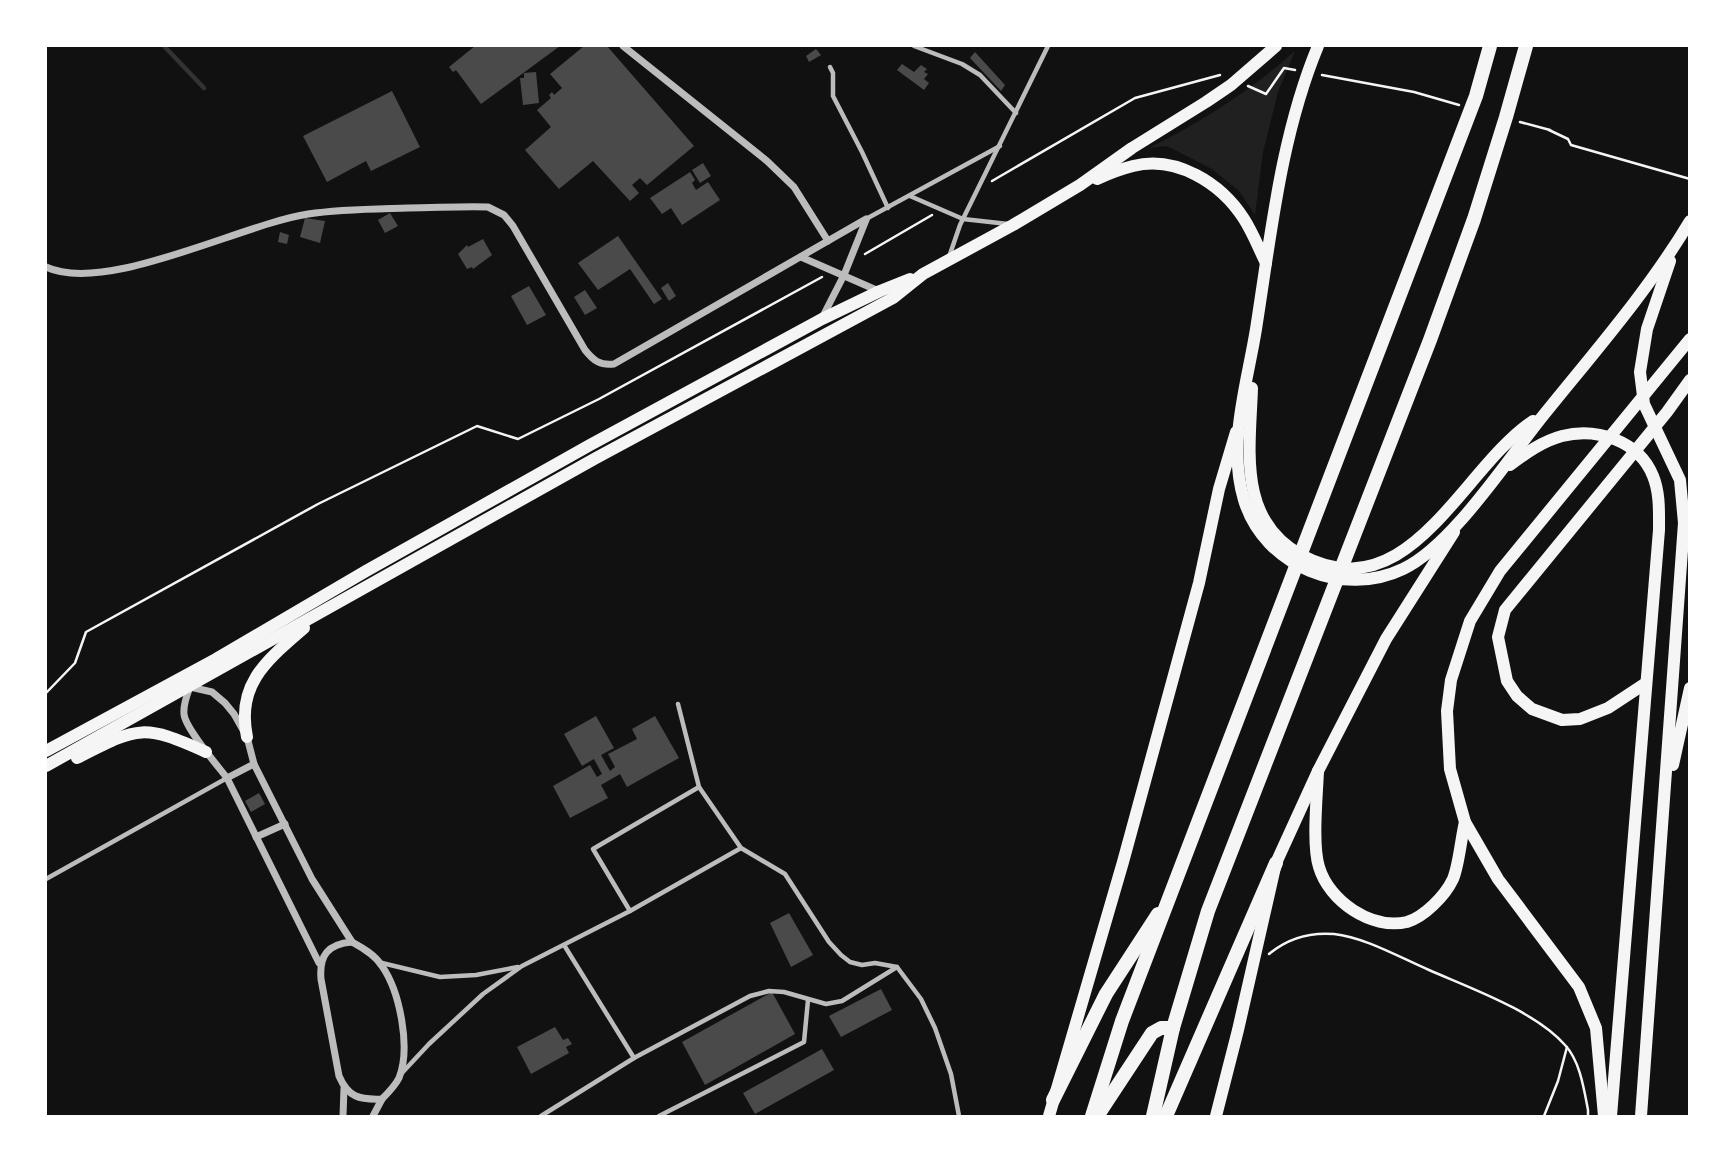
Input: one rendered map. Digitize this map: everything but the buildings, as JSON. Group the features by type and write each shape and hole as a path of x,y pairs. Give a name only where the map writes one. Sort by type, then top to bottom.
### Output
{"highway":[{"path":"1094,1116 1122,1021 1476,96 1490,46"},
{"path":"1153,1116 1173,1028 1208,911 1430,340 1474,219 1507,117 1526,46"},
{"path":"1166,1116 1276,863"},
{"path":"1053,1100 1106,994 1170,899"},
{"path":"1094,1116 1152,1033 1161,1028 1173,1028"}],"main road":[{"path":"46,751 216,659 502,494 822,319 923,274 1013,225 1231,85 1276,46"},
{"path":"1049,1116 1196,597 1219,489 1238,428 1280,179 1307,72 1318,46"},
{"path":"1080,184 1133,165 1158,163 1195,173 1228,199 1244,218 1266,263"},
{"path":"1216,1116 1276,863 1318,771 1386,639 1468,511 1674,247 1689,221"},
{"path":"1642,1116 1684,523 1679,480 1644,404 1640,372 1642,350 1674,247"},
{"path":"46,766 596,458 893,298 923,274"},
{"path":"1604,1116 1596,1028 1579,987 1518,908 1465,822 1450,769 1447,711 1451,680 1470,621 1500,571 1689,339"},
{"path":"1253,349 1250,469 1253,496 1259,511 1281,540 1311,559 1330,566 1350,569 1373,565 1398,555 1420,537 1503,446 1545,413"},
{"path":"1646,683 1608,708 1580,719 1562,720 1532,709 1517,696 1507,681 1499,637 1505,610 1667,412 1689,380"},
{"path":"1238,428 1239,474 1243,498 1255,526 1268,543 1284,557 1321,575 1357,580 1385,576 1404,569 1423,556 1468,511"},
{"path":"1495,475 1537,447 1563,436 1584,433 1615,438 1645,460 1654,477 1659,502 1659,530 1611,1116"},
{"path":"247,737 243,719 245,702 261,668 328,609"},
{"path":"190,687 194,677 216,659"},
{"path":"153,693 169,688 190,687"},
{"path":"1664,809 1689,688"},
{"path":"46,775 132,733 162,733 206,752"},
{"path":"1318,771 1318,866 1329,889 1364,916 1388,922 1406,922 1421,915 1453,879 1465,822"}],"street":[{"path":"623,46 767,160 794,187 828,241"},
{"path":"46,267 62,272 82,273 127,267 306,214 369,209 488,207 504,215 513,226 585,350 598,363 614,365 866,219"},
{"path":"822,319 845,275 866,219"},
{"path":"802,257 893,298"},
{"path":"342,1116 344,1088 339,1076 319,963 227,778 206,752 184,716 190,687 212,692 225,703 247,737 254,764 312,879 352,942 365,949 380,963 389,977 400,1006 403,1044 399,1076 373,1116"},
{"path":"227,778 254,764"},
{"path":"256,837 285,824"},
{"path":"319,963 334,946 352,942"},
{"path":"344,1088 366,1100 382,1099"}],"lane":[{"path":"914,46 971,69 1016,113"},
{"path":"948,260 963,219 1048,46"},
{"path":"830,66 833,73 833,96 888,208"},
{"path":"866,219 1000,146"},
{"path":"909,196 963,219 1013,225"},
{"path":"678,704 699,786 741,848 785,874 828,942 841,955 850,962 862,965 875,963 897,967 921,999 951,1074 959,1116"},
{"path":"46,879 227,778"},
{"path":"630,911 593,849 699,786"},
{"path":"399,1076 483,994 522,966 630,911 741,848"},
{"path":"564,946 634,1058"},
{"path":"380,963 440,977 477,975 522,966"},
{"path":"541,1116 634,1058 750,996 769,991 784,992 826,1004 842,1001 897,967"},
{"path":"659,1116 804,1042 808,1000"}],"path":[{"path":"1244,84 1266,94 1284,68 1414,92"},
{"path":"992,181 1135,98 1222,74"},
{"path":"1507,117 1550,131 1568,139 1571,145 1689,179"},
{"path":"863,255 933,215"},
{"path":"46,693 75,663 86,632 318,504 477,426 518,439 599,399 829,273"},
{"path":"1253,967 1280,945 1298,937 1338,935 1385,951 1497,999 1555,1035 1567,1047 1578,1069 1588,1116"},
{"path":"1544,1116 1558,1082 1567,1047"}],"shaded area":[{"path":"1295,51 1278,92 1263,152 1255,215 1239,191 1212,169 1167,146 1149,148 1225,104"}],"waterway":[{"path":"164,46 204,88"}]}
